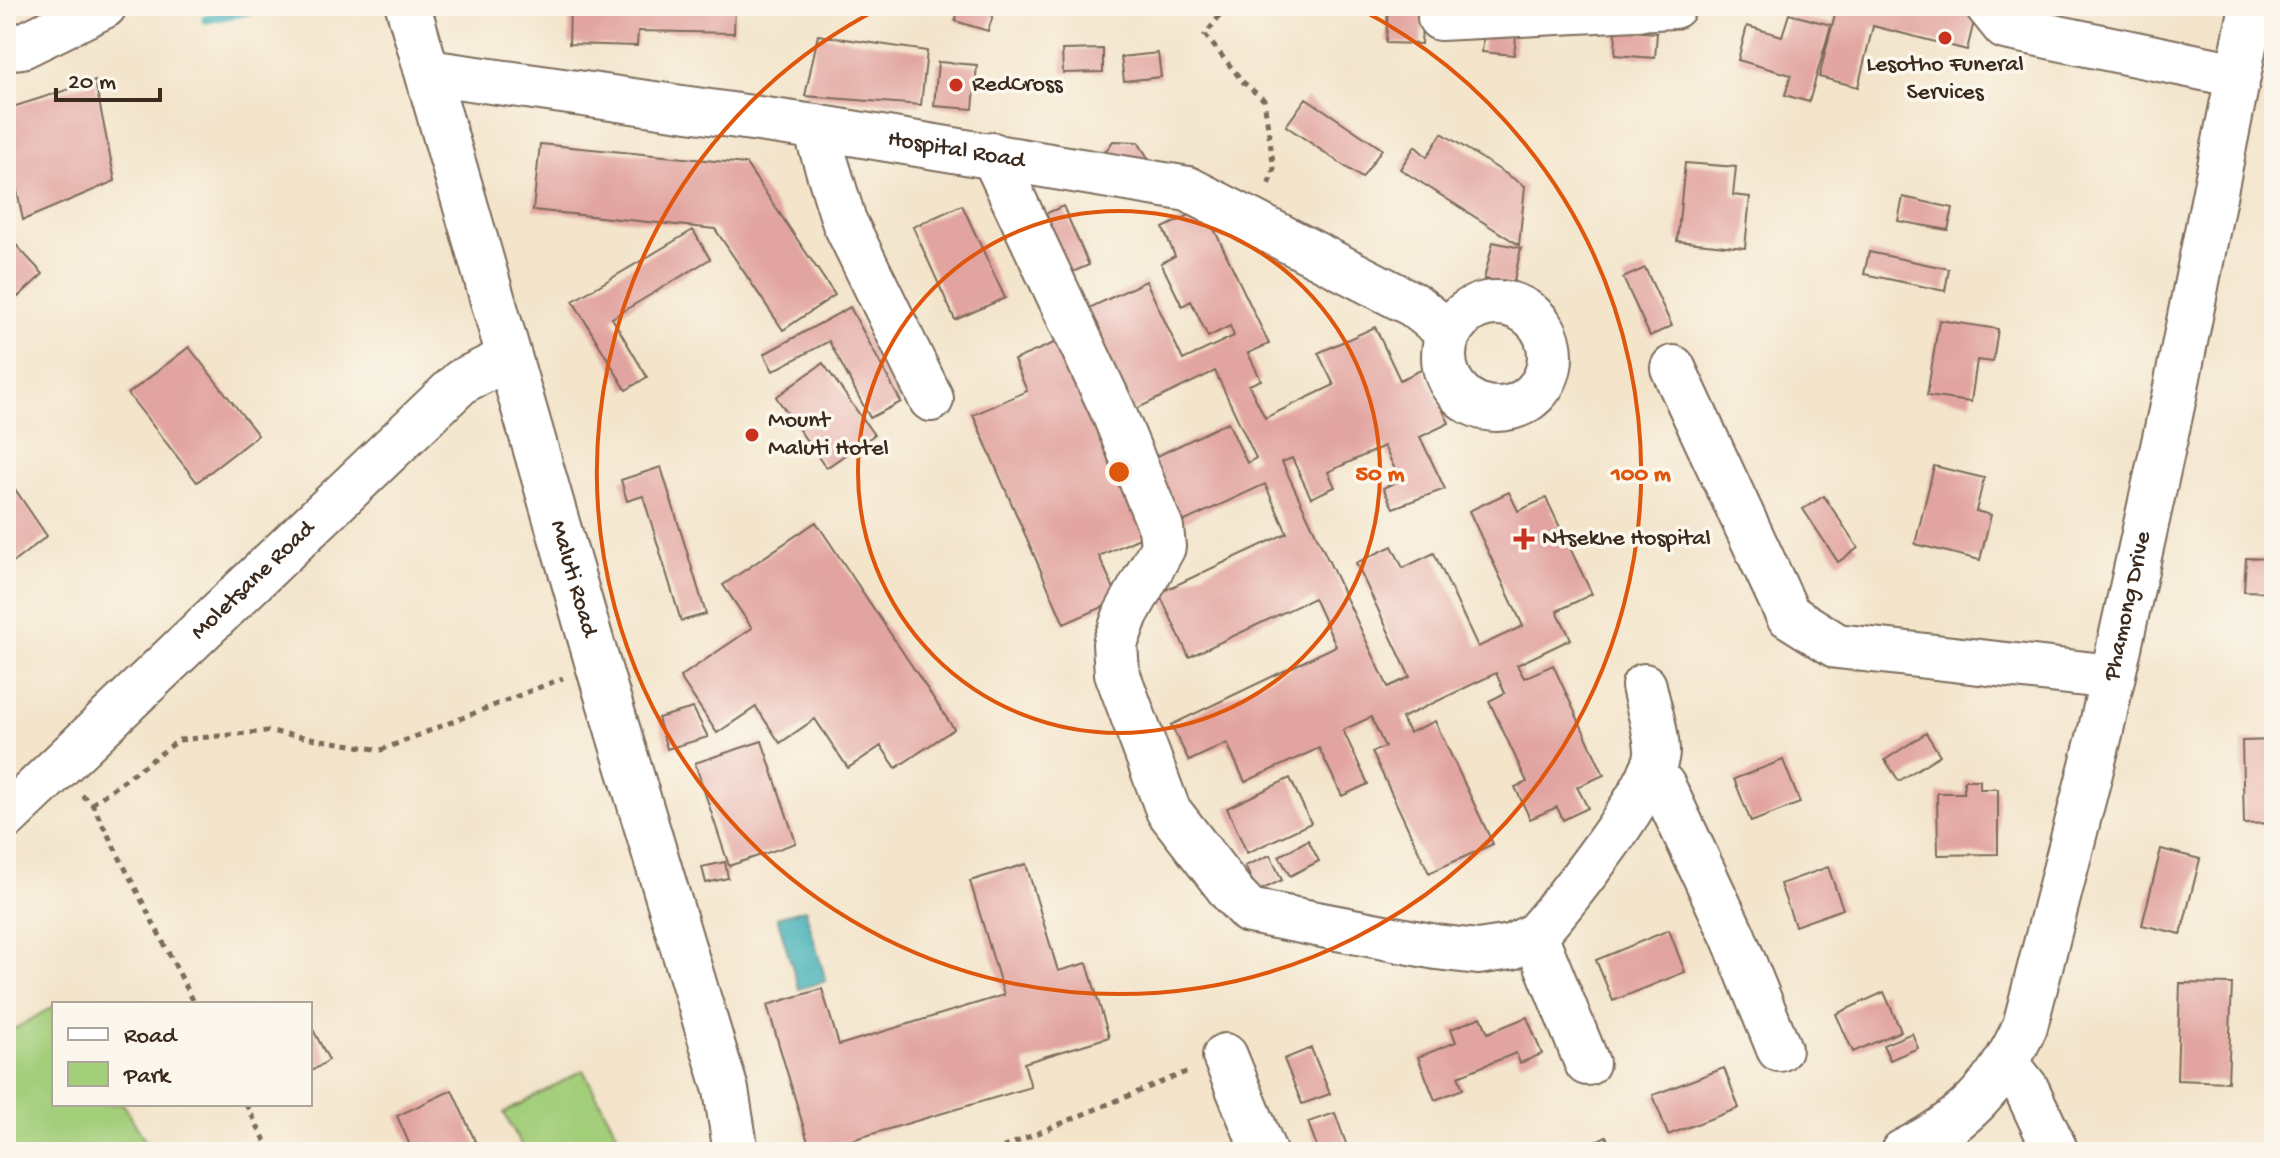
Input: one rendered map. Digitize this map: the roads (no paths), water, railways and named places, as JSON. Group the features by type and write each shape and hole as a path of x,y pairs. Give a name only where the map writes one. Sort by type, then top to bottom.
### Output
{"street":[{"name":"Maluti Road","path":"408,6 598,665 726,1090 736,1152"},
{"path":"1440,18 1674,6"},
{"path":"1988,6 2005,27 2237,75"},
{"name":"Phamong Drive","path":"1903,1152 1925,1141 1982,1098 2008,1065 2025,1026 2112,677 2174,397 2252,6"},
{"path":"6,48 22,46 89,9"},
{"name":"Hospital Road","path":"428,72 815,127 1188,189 1414,305 1448,332"},
{"path":"815,127 844,221 931,399"},
{"path":"993,155 1113,411 1161,528 1163,547 1126,614 1115,644 1117,673 1168,810 1249,911 1336,930 1478,952 1511,947 1535,935 1638,802 1657,754 1644,686"},
{"name":"Moletsane Road","path":"6,817 462,381 509,358"},
{"path":"1673,368 1788,615 1837,646 2112,677"},
{"path":"1651,772 1663,786 1733,936 1779,1049"},
{"path":"1535,935 1587,1063"},
{"path":"1225,1056 1264,1152"},
{"path":"2008,1065 2026,1088 2056,1152"}],"water":[{"path":"805,909 826,981 799,989 777,917"}],"waterway":[{"path":"206,19 268,6"}],"place":[{"name":"Lesotho Funeral Services","path":"1945,38"},
{"name":"RedCross","path":"956,85"},
{"name":"Mount Maluti Hotel","path":"752,435"},
{"name":"Ntsekhe Hospital","path":"1524,539"}]}
